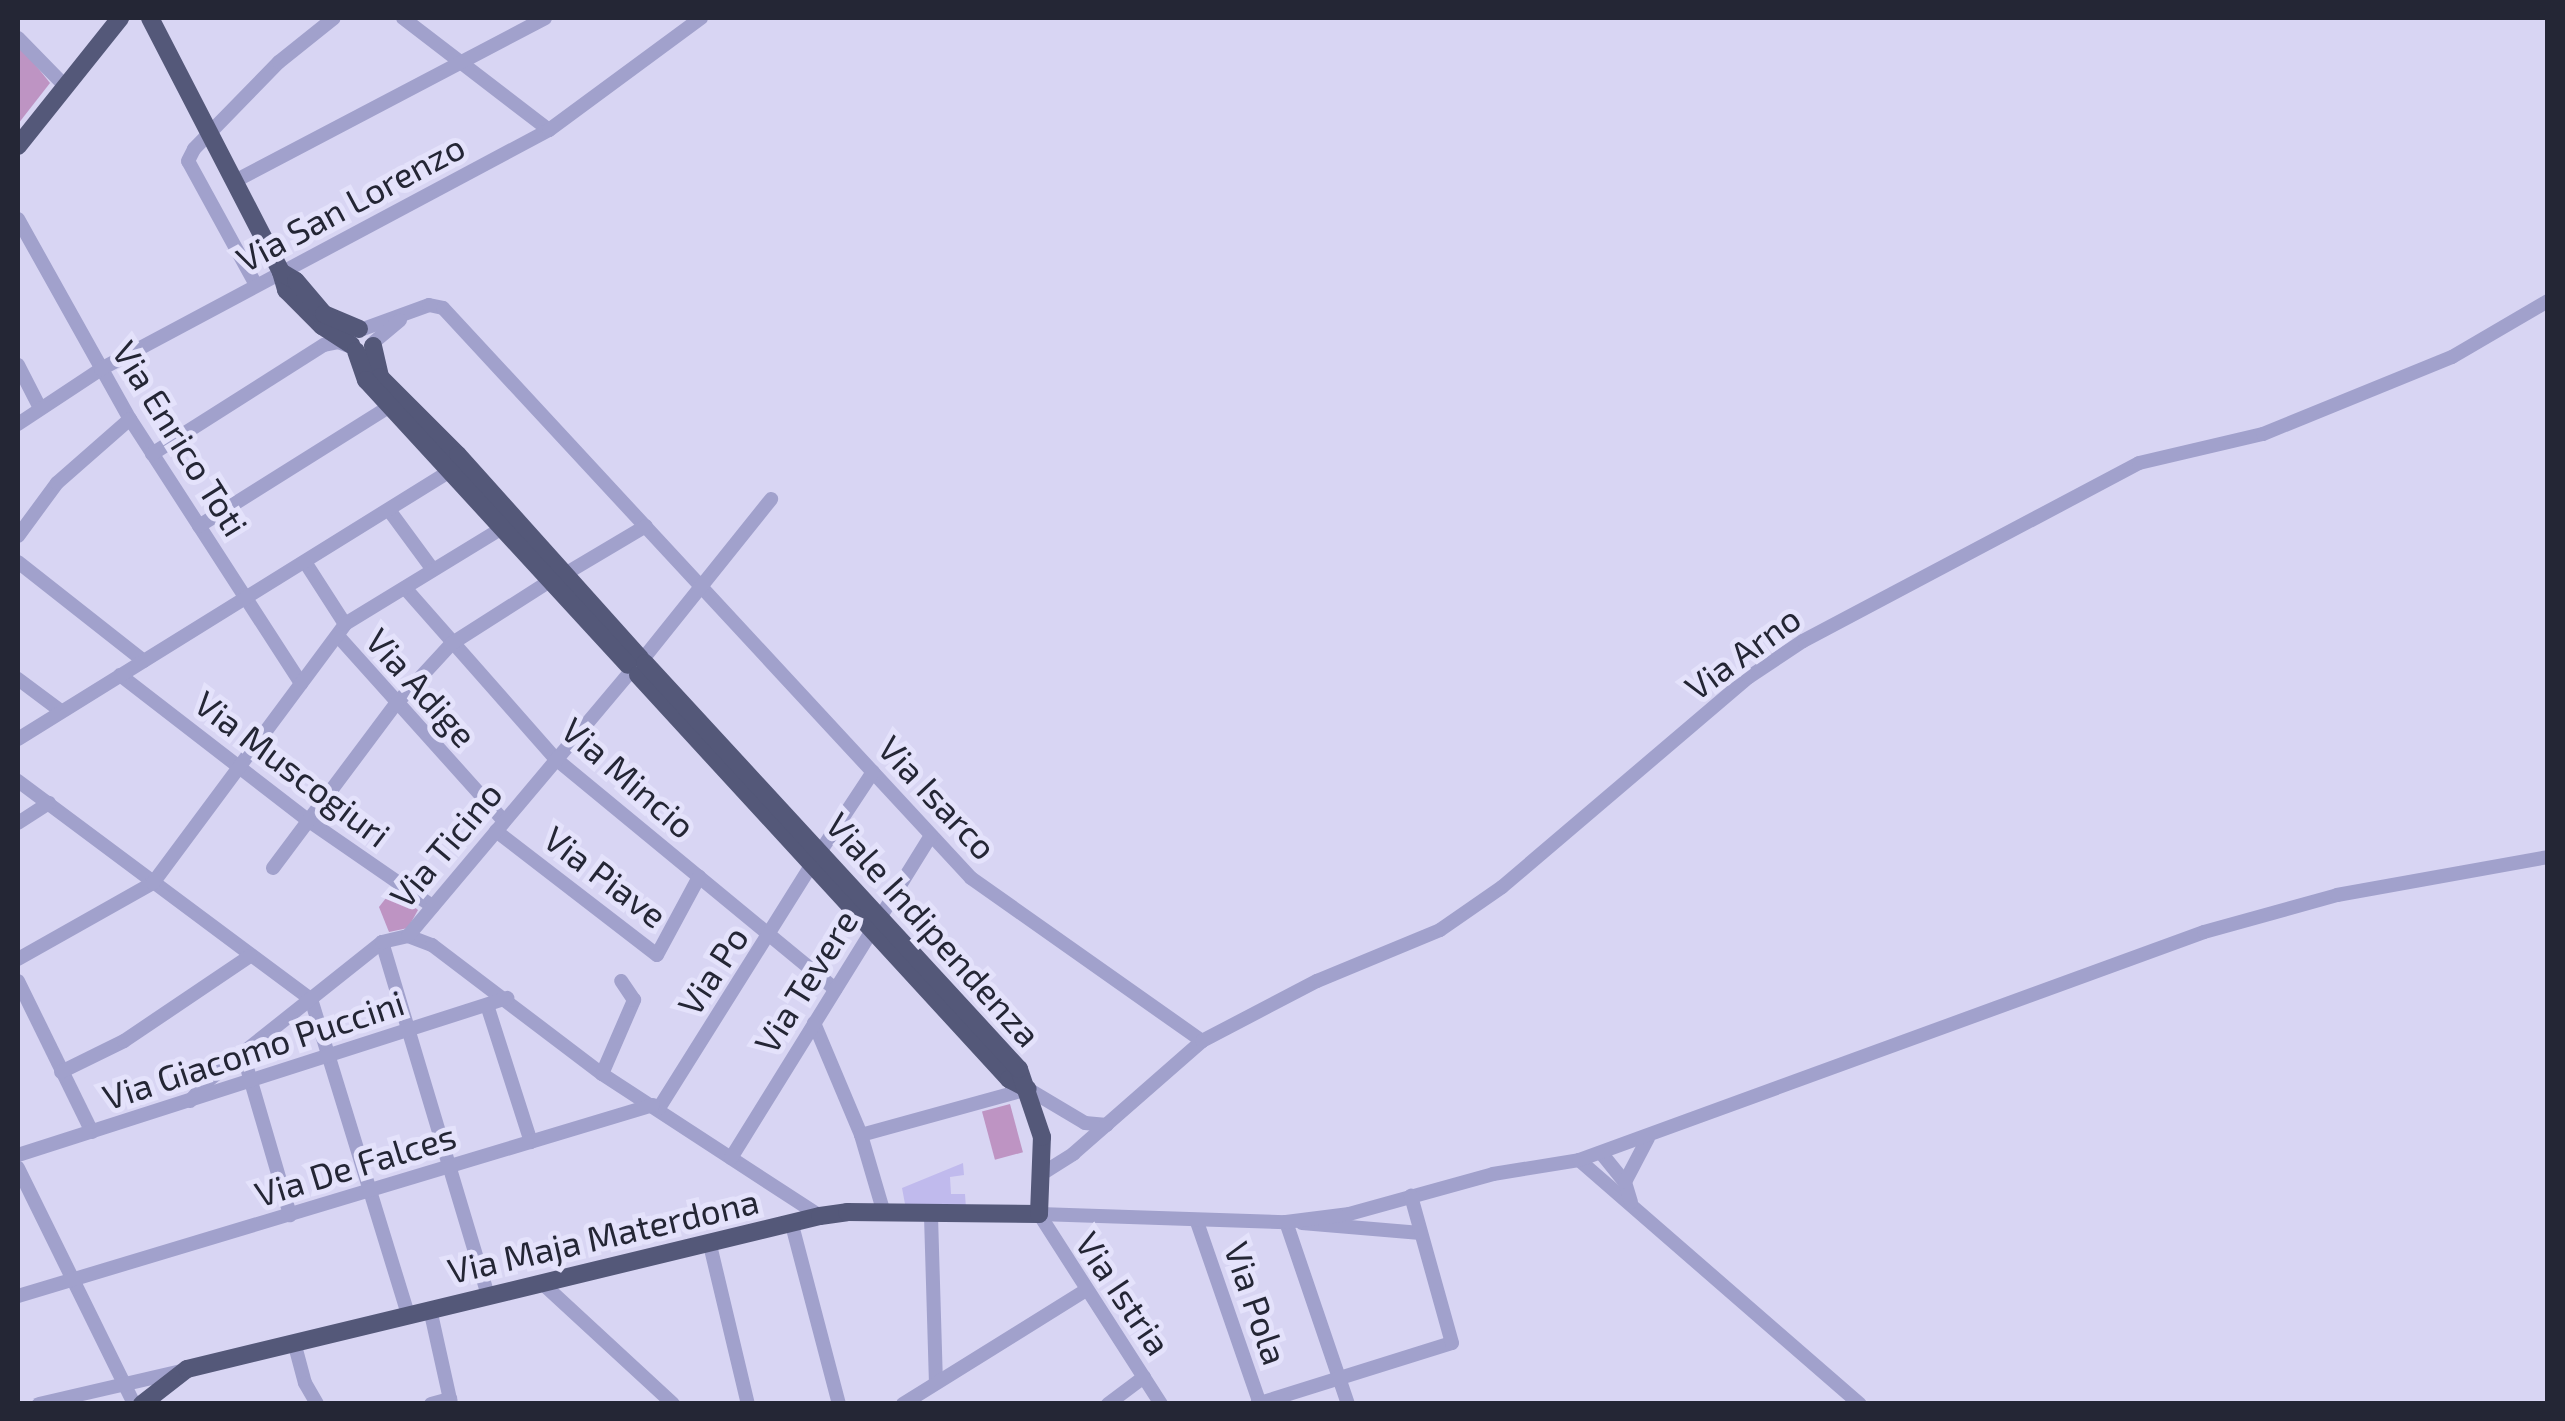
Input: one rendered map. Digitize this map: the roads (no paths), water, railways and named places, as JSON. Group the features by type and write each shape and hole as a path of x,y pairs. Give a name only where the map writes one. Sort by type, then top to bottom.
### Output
{"main road":[{"path":"18,146 120,18"},
{"name":"Viale Indipendenza","path":"150,18 282,272 286,290 305,310 361,341 380,378 458,454 558,578 876,923 1019,1070 1028,1088"},
{"name":"Viale Indipendenza","path":"361,341 366,380 502,528 558,578"},
{"path":"1028,1088 1042,1137 1040,1214"},
{"name":"Via Maja Materdona","path":"138,1404 187,1369 820,1216 1040,1214"}],"street":[{"path":"256,284 189,168 194,148 280,62 334,18"},
{"path":"402,18 549,130"},
{"path":"234,181 545,18"},
{"name":"Via San Lorenzo","path":"18,424 39,406 101,369 549,130 700,18"},
{"path":"18,38 65,86"},
{"name":"Via Enrico Toti","path":"18,219 130,419 302,683"},
{"name":"Via Arno","path":"1043,1173 1106,1125 1202,1041 1317,981 1440,930 1502,888 1750,677 1802,641 2140,462 2262,434 2452,357 2548,301"},
{"name":"Via Isarco","path":"361,341 417,309 428,305 443,308 931,836 995,898 1202,1041"},
{"path":"152,454 324,345 361,341"},
{"path":"18,365 39,406"},
{"path":"199,526 390,406"},
{"path":"18,536 57,482 130,419"},
{"path":"18,739 450,472"},
{"name":"Via Ticino","path":"190,1101 382,942 408,936 771,499"},
{"path":"389,510 432,570"},
{"path":"274,868 395,705 451,644 646,526"},
{"path":"19,954 153,884 342,630 502,528"},
{"path":"18,562 144,661"},
{"name":"Via Adige","path":"305,562 342,630 395,705 500,826"},
{"name":"Via Mincio","path":"405,588 556,758 836,989"},
{"name":"Via Muscogiuri","path":"120,675 310,822 432,906"},
{"path":"18,679 61,711"},
{"name":"Via Po","path":"656,1106 872,772"},
{"path":"18,781 311,1000 408,1314"},
{"path":"18,823 49,803"},
{"name":"Via Piave","path":"500,826 656,955 700,876"},
{"name":"Via Tevere","path":"732,1158 931,836"},
{"path":"1040,1214 1197,1222 1291,1221 1349,1214 1519,1168 1579,1160 2204,932 2337,895 2548,857"},
{"path":"408,936 432,944 602,1074 820,1216"},
{"path":"382,942 488,1296"},
{"path":"60,1072 124,1042 250,956"},
{"path":"602,1074 634,1000 621,980"},
{"path":"18,981 92,1132"},
{"name":"Via Giacomo Puccini","path":"18,1155 507,998"},
{"path":"488,1005 531,1142"},
{"path":"814,1024 861,1135 884,1213"},
{"path":"243,1054 290,1215"},
{"path":"861,1135 1028,1088 1085,1124 1106,1125"},
{"name":"Via De Falces","path":"18,1296 656,1106"},
{"path":"1625,1182 1648,1138"},
{"path":"1602,1154 1625,1182 1632,1202"},
{"path":"1579,1160 1598,1180 1632,1202 1860,1404"},
{"path":"18,1168 125,1386 138,1404"},
{"path":"1259,1403 1452,1343 1411,1196"},
{"name":"Via Istria","path":"1040,1214 1161,1404"},
{"path":"931,1216 936,1383"},
{"path":"1291,1221 1308,1226 1421,1233"},
{"path":"1291,1221 1348,1404"},
{"name":"Via Pola","path":"1197,1222 1259,1403"},
{"path":"792,1225 839,1404"},
{"path":"710,1245 748,1404"},
{"path":"542,1283 673,1404"},
{"path":"903,1404 1086,1290"},
{"path":"430,1309 451,1401 431,1404"},
{"path":"294,1342 306,1383 317,1404"},
{"name":"Via Maja Materdona","path":"39,1404 187,1369"},
{"path":"1108,1404 1144,1378"}]}
